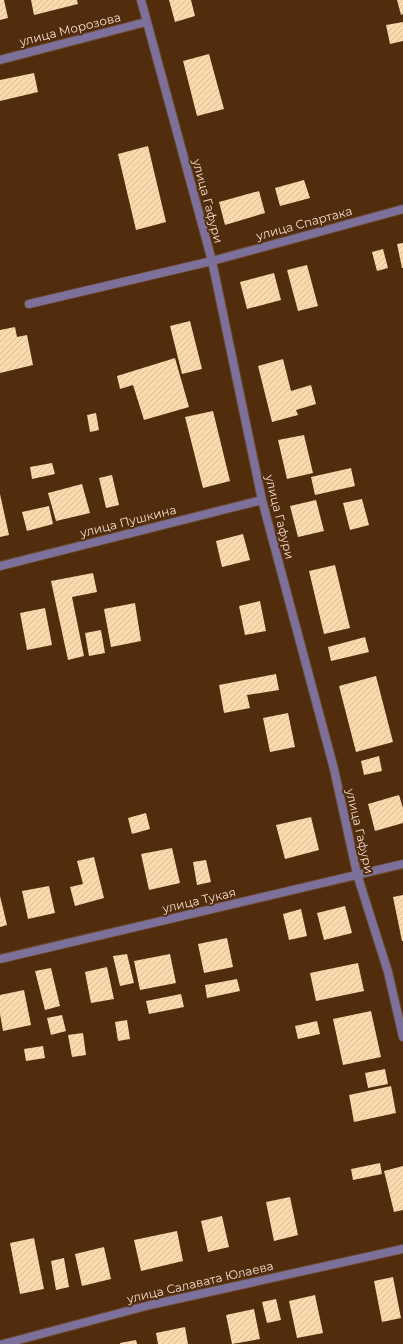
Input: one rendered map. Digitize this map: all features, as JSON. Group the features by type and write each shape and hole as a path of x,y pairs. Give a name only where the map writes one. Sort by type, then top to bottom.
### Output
{"street":[{"name":"улица Гафури","path":"141,0 212,260 262,500 334,769 357,874 388,972 403,1037"},
{"name":"улица Морозова","path":"0,60 146,22"},
{"name":"улица Спартака","path":"29,304 212,260 403,209"},
{"name":"улица Пушкина","path":"0,566 262,500"},
{"name":"улица Тукая","path":"0,959 403,864"},
{"name":"улица Салавата Юлаева","path":"4,1344 150,1305 403,1249"}],"building":[{"path":"0,0 4,0 8,18 0,20"},
{"path":"31,0 77,0 78,4 34,15"},
{"path":"169,0 191,0 195,16 175,22"},
{"path":"397,0 403,0 403,14 401,15"},
{"path":"403,22 403,41 390,44 386,25"},
{"path":"209,54 224,109 197,116 183,61"},
{"path":"34,73 38,92 0,101 0,80"},
{"path":"148,146 166,222 136,230 118,154"},
{"path":"304,180 310,198 280,206 275,188"},
{"path":"259,191 265,213 225,225 219,202"},
{"path":"403,243 403,268 402,268 397,244"},
{"path":"383,249 388,268 377,271 372,252"},
{"path":"307,265 318,306 298,311 287,270"},
{"path":"274,273 281,300 247,309 240,282"},
{"path":"190,321 202,369 182,374 170,326"},
{"path":"15,327 17,337 27,335 33,365 0,373 0,330"},
{"path":"175,358 189,407 144,420 133,385 120,389 117,376"},
{"path":"283,359 291,391 311,385 316,404 296,410 298,415 272,422 258,366"},
{"path":"213,411 230,481 203,488 185,417"},
{"path":"96,413 99,430 90,432 87,415"},
{"path":"304,435 313,473 287,479 278,440"},
{"path":"52,463 55,474 32,479 30,467"},
{"path":"351,468 355,486 315,495 311,477"},
{"path":"112,475 119,505 106,508 99,478"},
{"path":"82,484 90,513 56,521 48,493"},
{"path":"0,494 9,535 0,537"},
{"path":"362,499 369,525 350,530 343,503"},
{"path":"316,500 324,531 298,537 290,506"},
{"path":"49,506 53,524 27,531 22,512"},
{"path":"243,534 250,560 222,567 216,541"},
{"path":"335,565 350,628 324,634 309,571"},
{"path":"93,573 97,592 72,597 84,656 68,660 51,581"},
{"path":"260,601 266,631 245,635 239,606"},
{"path":"135,603 141,641 111,647 104,609"},
{"path":"45,608 52,645 27,650 20,613"},
{"path":"101,630 105,653 89,656 85,633"},
{"path":"365,637 369,652 331,661 328,647"},
{"path":"276,674 279,690 247,695 250,708 224,713 219,685"},
{"path":"376,676 393,742 356,752 339,686"},
{"path":"288,713 295,747 270,752 263,718"},
{"path":"379,756 382,771 364,775 361,761"},
{"path":"399,795 403,808 403,823 375,831 368,804"},
{"path":"146,813 150,829 132,834 128,818"},
{"path":"311,817 319,850 285,859 276,825"},
{"path":"172,848 180,883 149,890 141,854"},
{"path":"94,857 104,898 75,906 70,887 83,884 77,861"},
{"path":"206,860 211,882 197,885 193,862"},
{"path":"49,886 55,913 28,919 22,891"},
{"path":"403,895 403,941 402,941 393,897"},
{"path":"0,896 7,925 0,927"},
{"path":"345,906 352,933 324,940 317,913"},
{"path":"301,909 307,936 289,940 283,914"},
{"path":"227,938 233,967 204,973 198,944"},
{"path":"127,954 134,983 120,986 113,956"},
{"path":"170,954 176,983 140,990 134,961"},
{"path":"358,963 364,991 316,1001 310,973"},
{"path":"107,967 114,999 91,1003 85,972"},
{"path":"51,968 60,1006 45,1010 35,971"},
{"path":"237,979 240,991 207,998 205,985"},
{"path":"24,990 31,1025 3,1031 0,1014 0,995"},
{"path":"181,994 184,1007 149,1014 146,1001"},
{"path":"371,1011 381,1057 343,1065 333,1019"},
{"path":"62,1015 66,1031 51,1035 47,1018"},
{"path":"127,1020 130,1039 118,1041 115,1022"},
{"path":"317,1021 320,1034 298,1039 295,1026"},
{"path":"83,1033 86,1055 72,1057 68,1035"},
{"path":"43,1046 45,1058 26,1061 24,1049"},
{"path":"385,1069 388,1084 368,1088 365,1073"},
{"path":"391,1086 396,1113 354,1122 349,1095"},
{"path":"380,1163 382,1174 353,1180 351,1169"},
{"path":"403,1166 403,1210 394,1212 384,1171"},
{"path":"290,1197 298,1235 274,1241 266,1202"},
{"path":"222,1216 229,1247 208,1252 201,1221"},
{"path":"177,1231 183,1261 141,1271 134,1240"},
{"path":"34,1238 44,1289 20,1294 10,1243"},
{"path":"104,1247 111,1279 82,1286 75,1254"},
{"path":"64,1258 69,1287 56,1290 51,1261"},
{"path":"393,1277 401,1318 382,1322 374,1281"},
{"path":"315,1295 323,1333 297,1338 289,1301"},
{"path":"276,1299 281,1320 267,1323 262,1302"},
{"path":"254,1309 260,1339 232,1344 226,1315"},
{"path":"185,1327 188,1344 158,1344 156,1333"},
{"path":"136,1340 137,1344 120,1344 120,1343"}]}
